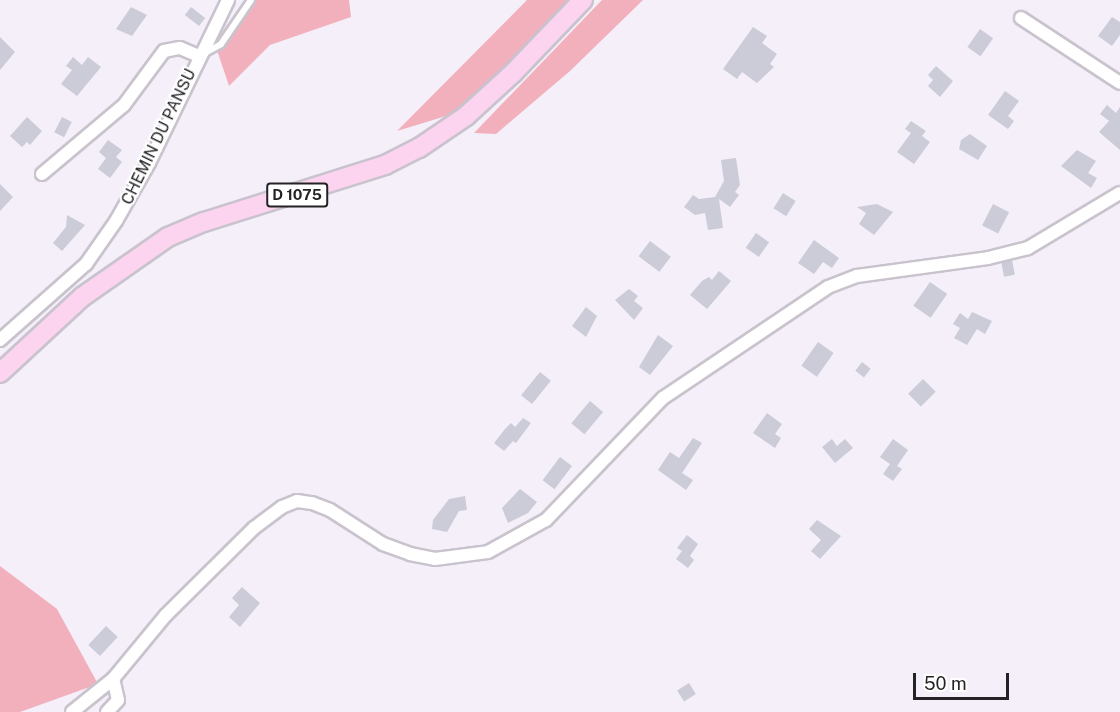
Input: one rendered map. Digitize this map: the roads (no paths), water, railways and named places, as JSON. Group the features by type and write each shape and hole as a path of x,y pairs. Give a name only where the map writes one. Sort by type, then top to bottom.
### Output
{"main road":[{"name":"D 1075","path":"0,373 82,297 168,237 204,222 365,172 419,148 466,116 513,73 583,0"}],"street":[{"name":"CHEMIN DU PANSU","path":"0,340 86,264 149,163 228,0"},
{"path":"1021,18 1120,82"},
{"path":"42,174 124,105 164,51 180,48 199,56"},
{"path":"72,712 113,679 166,615 254,528 282,507 297,501 312,503 330,510 383,544 435,560 488,552 546,520 663,398 828,287 857,276 988,258 1028,248 1120,193"},
{"path":"108,712 118,700 113,679"}],"lane":[{"path":"199,56 221,44 251,0"}]}
